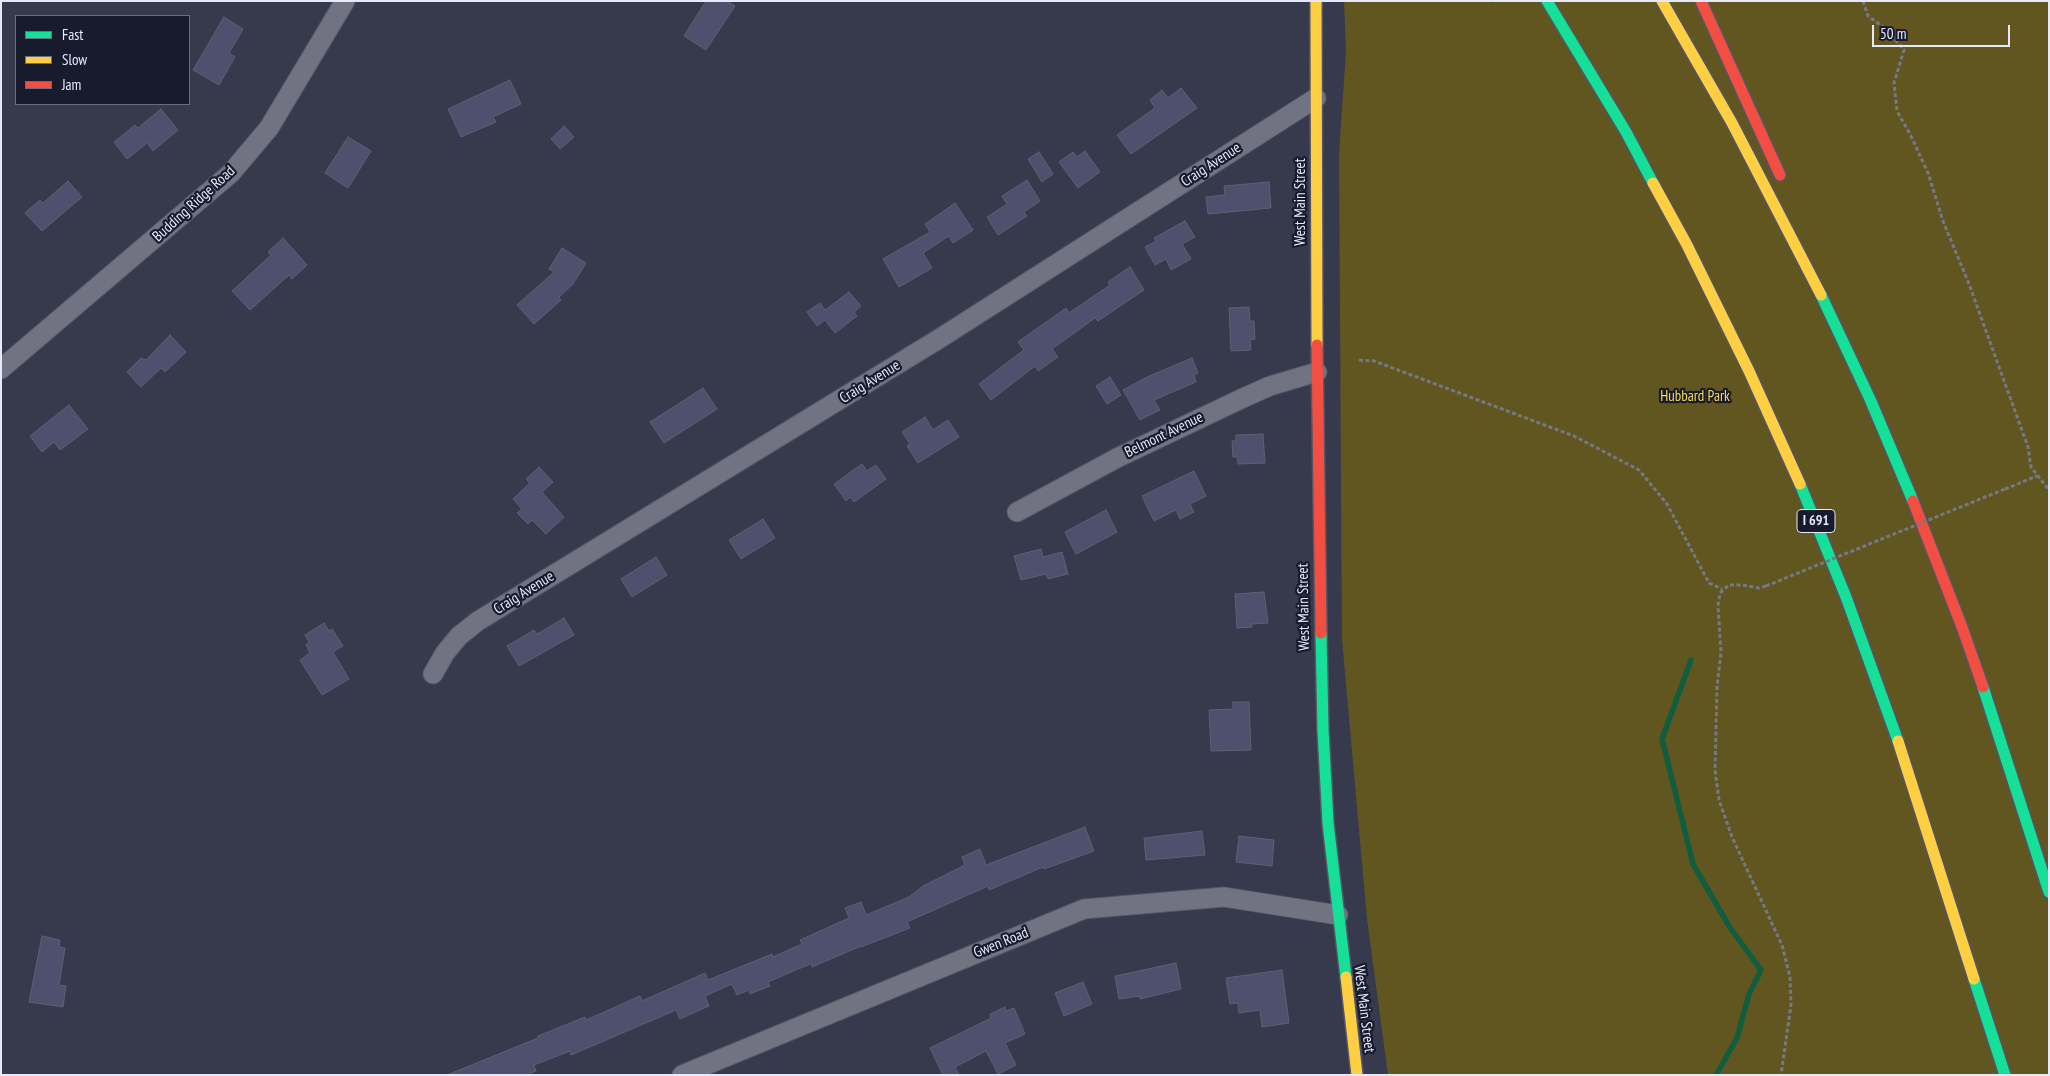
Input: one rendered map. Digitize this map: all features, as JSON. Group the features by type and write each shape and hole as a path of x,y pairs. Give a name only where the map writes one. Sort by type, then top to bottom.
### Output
{"main road":[{"name":"West Main Street","path":"1316,1 1317,372 1322,721 1328,823 1358,1075"},
{"name":"I 691","path":"1547,1 1626,132 1687,245 1746,363 1797,476 1846,597 1889,712 2005,1075"},
{"path":"1662,1 1732,123 1822,296 1873,407 1947,586 2000,737 2049,892"},
{"path":"1701,1 1787,189"},
{"path":"1810,247 1822,296"}],"street":[{"name":"Budding Ridge Road","path":"1,369 231,173 269,128 345,1"},
{"name":"Craig Avenue","path":"433,674 459,636 478,622 850,394 1316,98"},
{"name":"Belmont Avenue","path":"1017,512 1117,458 1243,398 1270,386 1317,372"},
{"name":"Gwen Road","path":"682,1075 1084,908 1224,897 1338,915"}],"path":[{"path":"1863,1 1868,16 1886,29 1904,50 1894,83 1897,111 1928,173 1943,220 1969,284 2028,447 2031,467 2049,490"},
{"path":"1359,360 1374,361 1574,436 1639,470 1667,504 1709,583 1722,589 1733,585 1759,588 1766,586 2037,476"},
{"path":"1722,589 1718,601 1721,652 1716,688 1715,770 1719,800 1732,837 1782,944 1790,977 1790,1012 1780,1075"}],"green space":[{"name":"Hubbard Park","path":"1344,1 1490,1 1492,3 1494,1 2049,1 2049,1075 1388,1075 1367,919 1342,639 1339,154 1346,51"}],"building":[{"path":"706,1 727,1 735,6 706,50 684,36"},
{"path":"224,17 243,29 229,53 235,57 219,85 193,70"},
{"path":"510,80 521,104 493,117 496,122 461,137 448,109"},
{"path":"1181,88 1197,108 1131,154 1117,135 1155,108 1150,100 1162,90 1168,98"},
{"path":"161,109 178,130 153,151 147,143 127,159 114,142 135,125 138,128"},
{"path":"564,126 574,137 560,149 551,139"},
{"path":"348,137 371,151 348,188 325,173"},
{"path":"1085,151 1100,172 1078,188 1059,162 1073,152 1077,157"},
{"path":"1039,152 1053,174 1042,182 1028,159"},
{"path":"1027,180 1040,201 1024,212 1027,216 998,235 987,217 1007,204 1002,196"},
{"path":"68,181 82,197 42,231 25,213 40,200 43,203"},
{"path":"1269,182 1271,208 1208,214 1206,197 1225,195 1224,186"},
{"path":"955,203 973,230 953,243 949,236 923,253 932,268 899,287 883,259 930,232 925,224"},
{"path":"1185,221 1195,237 1182,244 1191,259 1171,270 1166,259 1155,265 1145,247 1156,241 1154,238"},
{"path":"283,238 307,265 292,279 289,275 250,310 232,291 271,255 268,252"},
{"path":"562,248 586,263 573,284 559,297 561,300 534,324 517,305 554,272 549,269"},
{"path":"1130,267 1144,290 1098,321 1095,318 1052,349 1058,357 1038,371 1035,366 991,400 979,384 1024,350 1018,342 1066,308 1069,313 1110,285 1108,282"},
{"path":"849,292 861,306 854,312 857,316 835,333 825,320 817,326 807,312 820,303 825,310"},
{"path":"1249,307 1250,321 1254,321 1255,339 1250,340 1251,350 1231,351 1229,308"},
{"path":"170,335 186,352 165,372 161,368 141,387 127,372 141,358 146,360"},
{"path":"1192,358 1198,373 1194,375 1196,382 1154,400 1160,410 1140,420 1123,390 1147,377"},
{"path":"1110,377 1121,395 1107,404 1096,386"},
{"path":"703,388 717,409 664,443 650,422"},
{"path":"69,405 88,429 60,450 54,442 42,452 30,436"},
{"path":"925,417 933,430 948,420 959,437 918,463 907,446 910,444 902,432"},
{"path":"1263,434 1265,463 1238,464 1237,457 1233,457 1232,441 1236,441 1236,435"},
{"path":"862,464 867,471 876,465 886,479 854,502 850,497 846,501 834,484"},
{"path":"539,467 553,482 542,492 564,517 546,534 532,520 528,524 517,513 522,509 513,499 530,483 526,479"},
{"path":"1194,471 1206,496 1190,504 1194,512 1180,519 1176,510 1154,521 1142,496"},
{"path":"1106,510 1117,532 1076,554 1065,532"},
{"path":"763,519 775,538 741,559 729,540"},
{"path":"1041,549 1043,557 1062,552 1068,574 1048,579 1046,574 1021,580 1014,556"},
{"path":"656,557 667,575 632,597 621,579"},
{"path":"1264,592 1268,623 1251,624 1252,627 1237,628 1235,594"},
{"path":"564,618 574,635 519,666 507,646 534,630 537,634"},
{"path":"324,623 329,631 332,629 343,646 333,652 349,679 322,695 300,660 310,653 306,645 309,642 305,635"},
{"path":"1233,702 1249,702 1251,750 1211,751 1209,710 1233,709"},
{"path":"1085,827 1094,851 1044,869 1043,867 989,890 988,886 907,922 910,928 812,967 811,964 798,969 768,982 770,986 750,994 749,990 737,995 732,984 705,996 709,1006 680,1019 676,1010 571,1055 570,1051 534,1065 536,1071 526,1075 447,1075 585,1017 586,1020 640,996 642,1001 705,973 708,980 772,954 773,957 802,944 800,940 849,918 845,908 861,902 866,915 909,897 923,886 965,865 962,857 980,849 986,865"},
{"path":"1202,831 1205,855 1146,860 1144,838"},
{"path":"1239,836 1274,840 1272,866 1236,862"},
{"path":"42,936 60,940 59,947 65,948 59,985 66,986 63,1007 29,1002"},
{"path":"1176,963 1181,989 1140,999 1140,996 1119,999 1115,976"},
{"path":"1282,970 1289,1023 1262,1027 1260,1010 1239,1013 1238,1003 1230,1004 1226,978"},
{"path":"1083,982 1092,1004 1064,1016 1055,993"},
{"path":"1005,1007 1006,1011 1014,1008 1025,1034 1005,1043 1016,1065 998,1074 986,1051 955,1067 959,1075 943,1075 930,1048 991,1018 990,1014"}],"waterway":[{"path":"1691,660 1662,739 1693,864 1729,926 1761,970 1749,994 1737,1038 1716,1075"}],"traffic: fast":[{"path":"1547,1 1626,132 1653,183"},
{"path":"1821,295 1870,399 1913,501"},
{"path":"1800,484 1846,597 1898,741"},
{"path":"1321,633 1323,730 1328,823 1346,977"},
{"path":"1983,687 2049,892"},
{"path":"1974,979 2005,1075"}],"traffic: slow":[{"path":"1316,1 1317,345"},
{"path":"1662,1 1732,123 1821,295"},
{"path":"1653,183 1687,245 1749,371 1800,484"},
{"path":"1898,741 1974,979"},
{"path":"1346,977 1357,1075"}],"traffic: jam":[{"path":"1701,1 1780,175"},
{"path":"1317,345 1321,633"},
{"path":"1913,501 1983,687"}]}
